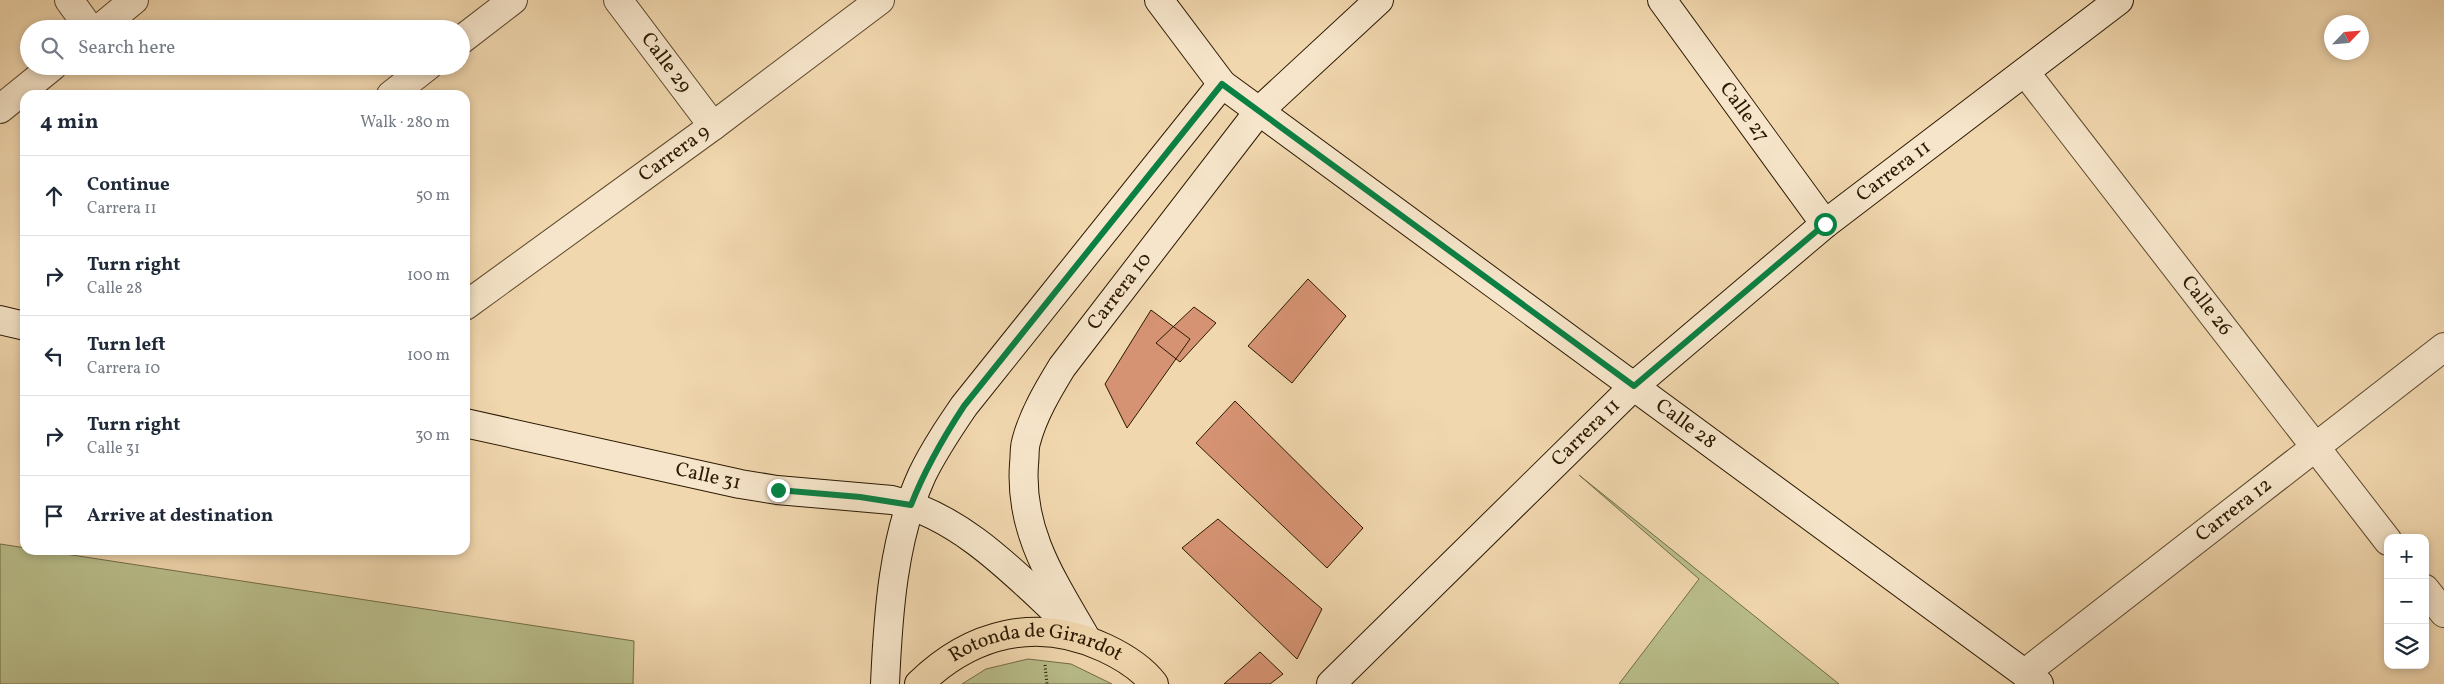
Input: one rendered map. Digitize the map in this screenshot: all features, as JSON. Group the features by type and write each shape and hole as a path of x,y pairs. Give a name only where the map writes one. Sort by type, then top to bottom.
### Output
{"main road":[{"name":"Rotonda de Girardot","path":"919,684 938,665 970,646 1006,634 1043,631 1087,640 1121,656 1153,683"}],"street":[{"path":"69,0 83,20"},
{"path":"109,20 134,0"},
{"path":"470,33 513,0"},
{"name":"Calle 29","path":"618,0 713,126"},
{"name":"Carrera 9","path":"470,302 713,126 880,0"},
{"name":"Calle 28","path":"1159,0 1222,84 2032,679"},
{"name":"Carrera 10","path":"1087,640 1040,558 1027,518 1023,482 1026,443 1041,401 1062,366 1259,111 1379,0"},
{"name":"Calle 27","path":"1662,0 1825,224"},
{"name":"Carrera 11","path":"1331,684 1634,386 1825,224 2119,0"},
{"name":"Calle 26","path":"2025,72 2384,535"},
{"path":"23,90 42,75"},
{"path":"397,90 417,75"},
{"path":"885,684 895,568 911,505 922,475 939,444 964,406 1222,84"},
{"path":"0,109 20,93"},
{"path":"0,320 20,325"},
{"name":"Carrera 12","path":"2032,679 2315,446 2444,347"},
{"name":"Calle 31","path":"470,424 740,484 787,491 892,500 911,505 945,521 991,554 1087,640"},
{"path":"2429,594 2444,613"}],"green space":[{"path":"1579,475 1839,684 1619,684 1699,579"},
{"path":"0,544 20,547 20,555 72,555 634,641 633,684 0,684"},
{"path":"1028,659 1071,664 1112,684 962,684 986,669"}],"building":[{"path":"1308,279 1346,316 1292,383 1248,346"},
{"path":"1194,307 1216,323 1180,362 1156,343"},
{"path":"1151,310 1190,339 1127,428 1105,384"},
{"path":"1235,401 1363,528 1327,568 1196,443"},
{"path":"1218,519 1322,609 1297,659 1182,548"},
{"path":"1260,652 1283,674 1270,684 1224,684"}],"route":[{"path":"778,490 892,500 911,505 922,475 939,444 964,406 1222,84 1634,386 1825,224"}]}
